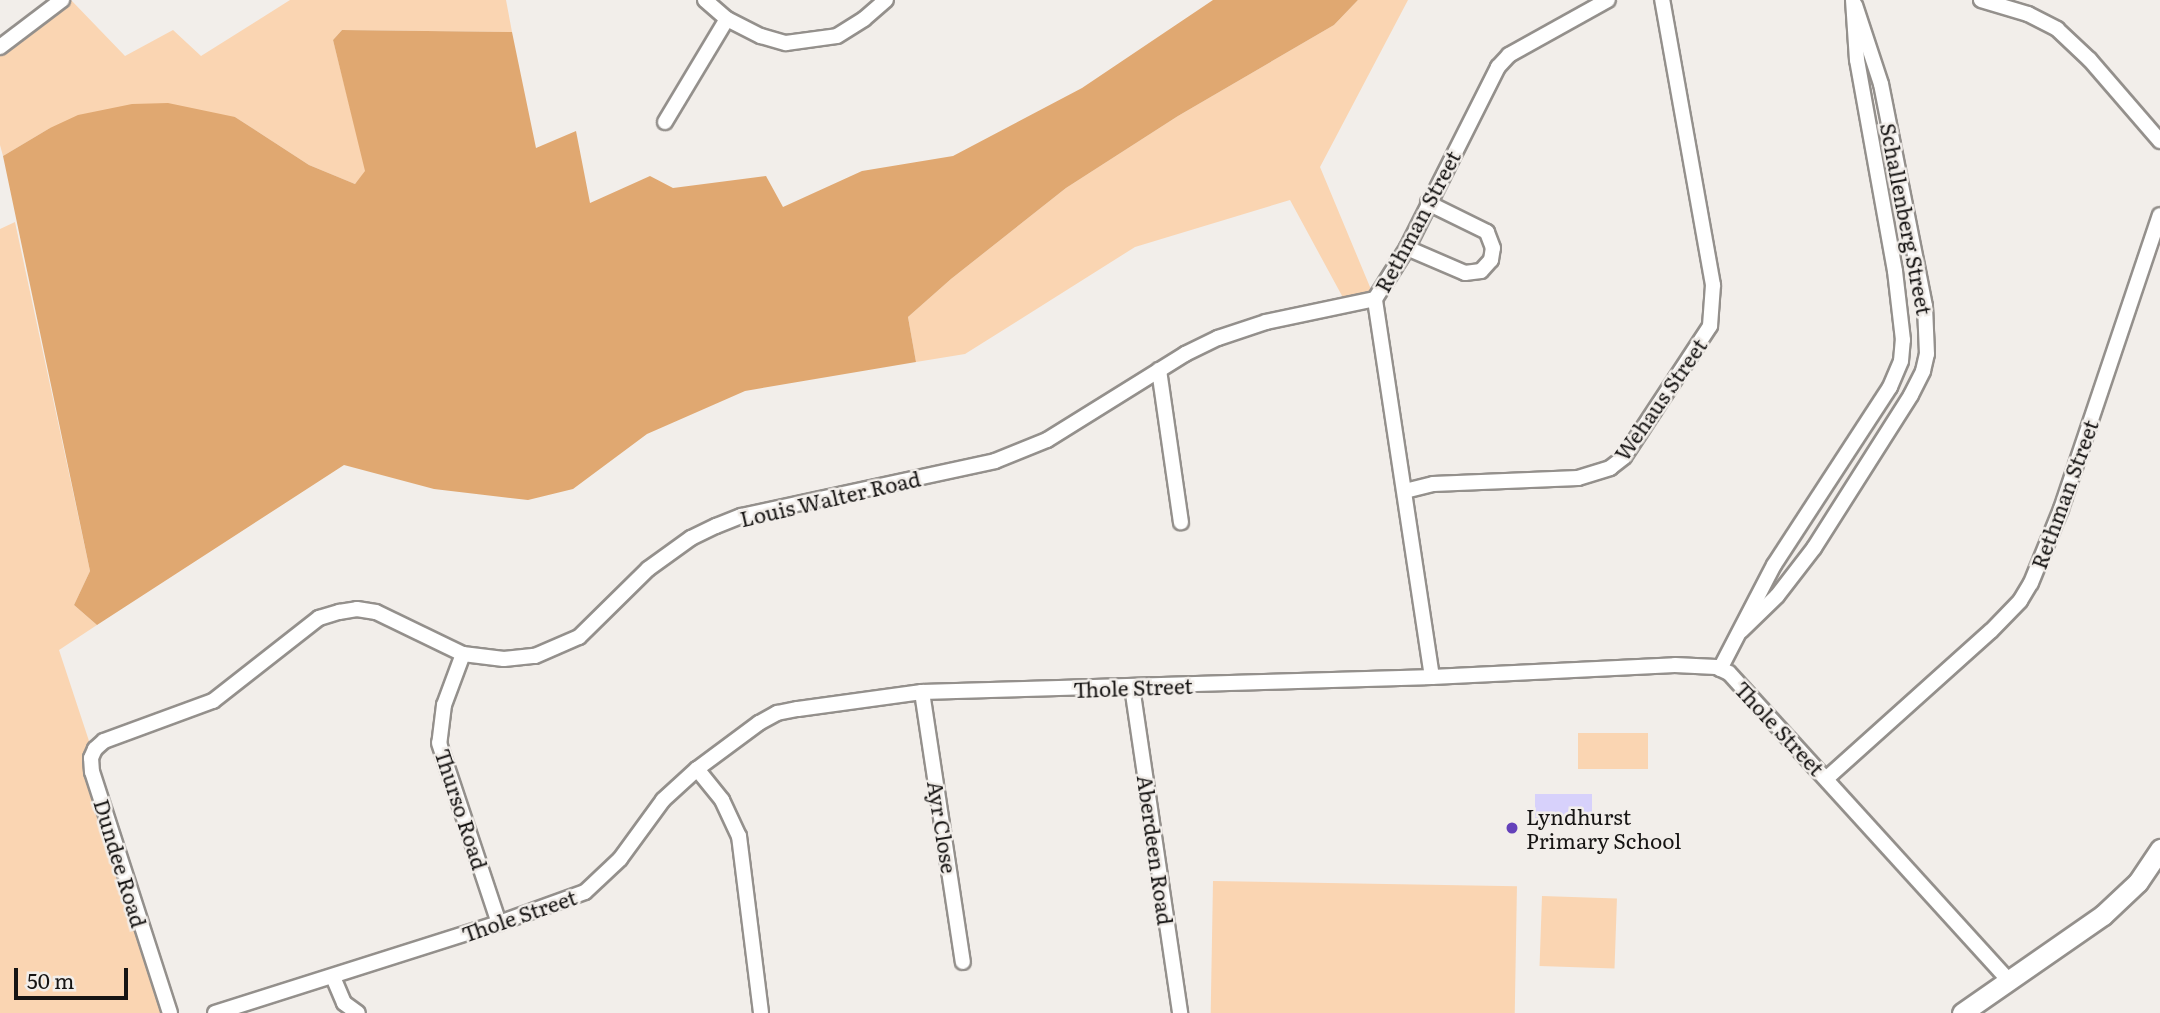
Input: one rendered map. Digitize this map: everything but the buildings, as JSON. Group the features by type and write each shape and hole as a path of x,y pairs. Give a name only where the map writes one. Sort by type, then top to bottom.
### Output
{"street":[{"path":"0,47 62,0"},
{"path":"705,0 727,19 761,36 786,43 837,36 864,19 886,0"},
{"name":"Rethman Street","path":"1432,677 1375,299 1406,248 1502,61 1608,0"},
{"name":"Wehaus Street","path":"1405,491 1433,484 1578,478 1611,468 1624,457 1710,327 1713,285 1662,0"},
{"name":"Schallenberg Street","path":"1738,634 1777,596 1814,548 1911,396 1927,354 1925,306 1881,84 1861,17 1853,0"},
{"name":"Schallenberg Street","path":"1720,669 1774,565 1890,387 1899,371 1903,351 1895,271 1857,60 1853,0"},
{"path":"1981,0 2038,18 2064,35 2090,60 2160,141"},
{"path":"665,122 727,19"},
{"path":"1406,248 1465,273 1481,271 1491,261 1493,248 1487,232 1429,203"},
{"name":"Rethman Street","path":"1827,778 1991,631 2020,601 2031,583 2057,520 2160,215"},
{"name":"Louis Walter Road","path":"93,753 99,745 112,737 213,701 320,618 339,612 376,612 463,654 504,659 525,657 562,646 589,630 648,569 691,538 716,526 741,516 995,461 1047,440 1159,370 1218,338 1266,322 1375,299"},
{"path":"1159,370 1181,522"},
{"name":"Thurso Road","path":"463,654 444,705 439,743 499,923"},
{"name":"Thole Street","path":"215,1013 563,902 594,886 620,859 663,800 697,769 777,713 922,692 1432,677 1675,665 1720,669 1729,673 2008,980"},
{"name":"Aberdeen Road","path":"1132,687 1180,1013"},
{"name":"Ayr Close","path":"922,692 963,962"},
{"name":"Dundee Road","path":"93,753 92,772 170,1013"},
{"path":"697,769 722,800 739,836 761,1013"},
{"path":"1962,1013 2124,897 2138,882 2160,849"},
{"path":"333,977 344,1003 358,1013"}],"shaded area":[{"path":"60,0 71,0 125,56 173,30 201,56 290,0 506,0 512,32 342,30 333,40 366,171 355,184 309,165 235,117 50,128 3,156 0,145 0,45"},
{"path":"1213,0 1358,0 1334,25 1178,116 1066,188 951,279 908,317 916,362 745,391 647,434 573,489 528,500 434,489 344,465 97,625 74,605 90,571 3,156 50,128 78,115 132,104 168,103 235,117 309,165 355,184 365,171 333,40 342,30 512,32 536,148 576,131 590,203 650,176 673,188 766,176 783,207 862,171 953,156 1082,88"},
{"path":"1358,0 1408,0 1320,167 1375,299 1347,305 1290,200 1135,247 965,354 916,362 908,317 951,279 1066,188 1178,116 1334,25"},
{"path":"15,222 90,571 74,605 97,625 59,650 90,744 164,1013 0,1013 0,229"},
{"path":"1578,733 1648,733 1648,769 1578,769"},
{"path":"1535,794 1592,794 1592,823 1535,823"},
{"path":"1213,881 1517,886 1515,1013 1211,1013"},
{"path":"1542,896 1617,899 1615,969 1540,966"}],"place":[{"name":"Lyndhurst Primary School","path":"1512,828"}]}
